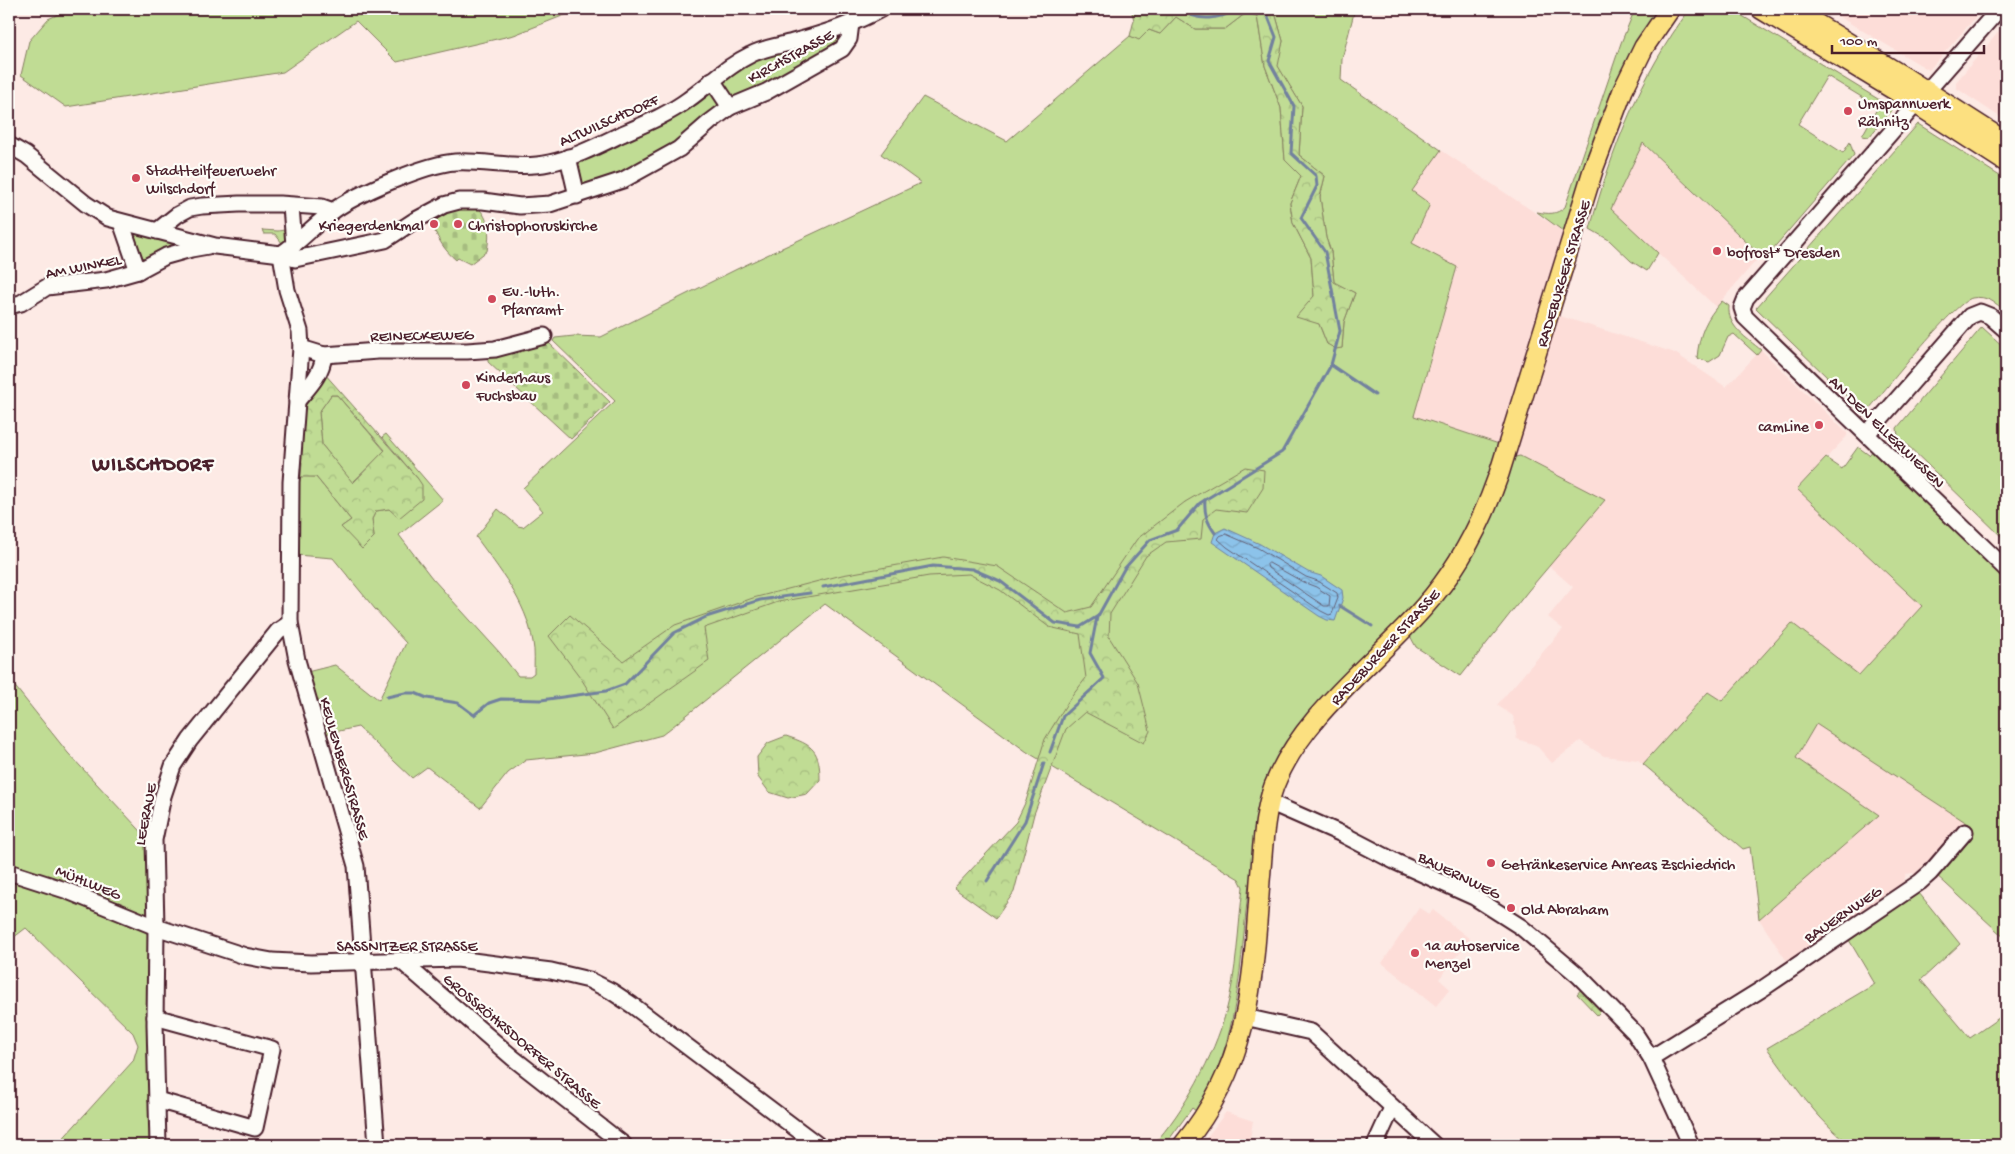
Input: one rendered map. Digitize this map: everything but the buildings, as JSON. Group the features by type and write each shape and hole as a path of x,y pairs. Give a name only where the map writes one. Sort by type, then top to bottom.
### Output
{"main road":[{"name":"RADEBURGER STRASSE","path":"1183,1145 1204,1117 1219,1091 1235,1056 1245,1017 1251,977 1263,838 1269,802 1274,786 1292,750 1310,725 1425,606 1469,544 1487,508 1499,474 1594,167 1618,103 1644,47 1670,9"},
{"path":"1761,9 2006,142"},
{"path":"1792,9 1921,97 2006,162"}],"street":[{"name":"ALTWILSCHDORF","path":"281,254 333,211 347,202 401,178 446,163 475,162 525,166 549,163 568,157 592,148 671,111 712,80 754,53 812,37 851,23 881,9"},
{"path":"1921,97 1999,9"},
{"name":"KIRCHSTRASSE","path":"215,246 281,254 295,259 384,240 444,205 459,201 483,201 520,206 558,202 623,180 679,149 730,107 766,92 796,73 842,49 850,39 851,23"},
{"path":"712,80 730,107"},
{"name":"AN DEN ELLERWIESEN","path":"1921,97 1746,298 1742,308 1745,317 2006,569"},
{"path":"11,146 26,155 86,204 108,218 215,246"},
{"path":"568,157 577,196"},
{"path":"158,231 176,215 190,208 239,204 322,207 333,211"},
{"path":"291,206 294,245"},
{"name":"AM WINKEL","path":"121,222 138,271"},
{"name":"AM WINKEL","path":"9,306 20,303 47,287 106,280 138,271 166,256 191,249 215,246"},
{"name":"KEULENBERGSTRASSE","path":"281,254 287,290 300,330 291,482 290,623 297,660 356,866 378,1145"},
{"path":"1867,434 1970,316 1980,312 1990,316 2006,330"},
{"name":"REINECKEWEG","path":"300,348 324,355 468,351 495,349 544,336"},
{"path":"296,401 323,367 324,355"},
{"name":"LEERAUE","path":"158,1145 154,840 163,796 173,766 190,740 278,631 290,623"},
{"name":"BAUERNWEG","path":"1269,802 1474,897 1521,927 1579,976 1634,1032 1651,1058 1692,1145"},
{"name":"BAUERNWEG","path":"1651,1058 1762,988 1920,882 1965,832"},
{"name":"MÜHLWEG","path":"9,872 65,890 156,927"},
{"name":"SASSNITZER STRASSE","path":"156,927 213,947 263,960 311,964 400,960 457,960 551,971 589,980 611,991 632,1005 818,1145"},
{"name":"GROSSRÖHRSDORFER STRASSE","path":"400,960 513,1058 624,1145"},
{"path":"155,1017 272,1049 254,1128 157,1100"},
{"path":"1245,1017 1311,1032 1434,1145"},
{"path":"1375,1145 1392,1108"}],"shaded area":[{"path":"1826,9 1983,9 1929,70"},
{"path":"2006,23 2006,121 1956,88 1956,82"},
{"path":"1643,143 1760,256 1716,307 1611,209"},
{"path":"1441,150 1564,232 1502,445 1414,416 1457,268 1412,244 1429,204 1411,192"},
{"path":"1554,314 1675,353 1726,387 1761,350 1847,433 1847,436 1797,489 1923,606 1859,675 1792,624 1722,701 1708,692 1643,764 1638,760 1604,756 1580,741 1552,763 1536,745 1517,739 1513,716 1497,705 1563,629 1548,617 1573,587 1549,566 1605,500 1520,456 1510,458"},
{"path":"1816,724 1968,823 1918,878 1913,873 1906,874 1901,892 1854,922 1849,916 1839,922 1842,927 1788,963 1759,919 1878,815 1796,758"},
{"path":"1419,908 1429,914 1433,910 1470,939 1439,979 1450,989 1436,1006 1382,963"},
{"path":"1226,1112 1253,1121 1249,1145 1201,1145"}],"green space":[{"path":"70,9 580,9 514,35 397,62 356,21 283,72 66,107 21,75 29,41 48,19"},
{"path":"1131,9 1274,9 1283,41 1278,66 1302,106 1299,155 1325,176 1320,197 1326,238 1331,252 1334,282 1355,293 1344,322 1342,348 1336,349 1327,344 1319,324 1296,317 1314,296 1311,258 1293,223 1290,203 1301,176 1285,160 1281,108 1265,66 1257,16 1246,13 1225,29 1195,29 1176,17 1160,34 1149,30 1139,40 1130,36 1134,20"},
{"path":"1274,9 1355,9 1342,59 1341,80 1441,150 1412,191 1430,204 1412,243 1457,267 1414,416 1502,445 1479,512 1431,590 1295,734 1254,884 1249,883 1236,1001 1222,1058 1211,1085 1196,1111 1192,1108 1165,1145 1153,1145 1176,1116 1197,1082 1214,1047 1226,1012 1235,966 1243,887 1239,879 1027,752 825,604 662,735 595,753 526,760 508,773 480,808 427,767 412,778 358,727 325,734 307,672 335,665 379,700 406,643 333,558 296,555 297,476 316,477 351,520 341,527 374,537 372,519 376,511 389,509 418,479 382,437 386,434 443,500 399,535 432,578 500,653 518,676 530,676 534,673 534,650 524,613 511,586 476,537 498,509 518,526 523,527 543,511 523,488 615,401 553,341 555,338 574,336 601,337 737,269 921,183 881,154 923,97 1007,141 1130,36 1139,39 1149,30 1160,34 1176,17 1195,29 1225,29 1246,13 1257,15 1265,66 1281,108 1285,160 1301,176 1290,203 1293,223 1311,258 1314,296 1319,324 1327,344 1342,348 1344,322 1355,293 1334,283 1331,252 1326,238 1320,197 1325,176 1299,155 1302,106 1277,65 1283,41"},
{"path":"1635,9 1660,9 1563,231 1537,212 1552,213 1565,207 1621,43"},
{"path":"1690,9 1731,9 1891,107 1892,110 1869,137 1862,136 1878,107 1827,76 1798,124 1843,153 1850,142 1854,155 1764,259 1643,143 1611,209 1658,253 1647,271 1631,261 1609,240 1590,229 1618,142 1642,87 1672,34"},
{"path":"842,31 844,40 835,48 733,101 718,82 750,60"},
{"path":"713,87 726,105 657,159 581,191 581,175 577,160"},
{"path":"1918,124 2006,180 2006,312 1987,299 1977,297 1963,303 1934,331 1865,414 1756,308"},
{"path":"477,207 487,222 489,233 488,245 487,251 470,264 458,258 456,260 448,252 432,225 442,215 452,210"},
{"path":"291,229 288,241 282,243 275,234 264,234 262,230 278,231"},
{"path":"134,232 185,244 144,260 133,235"},
{"path":"1722,301 1729,306 1731,320 1735,326 1761,350 1757,355 1734,334 1728,337 1720,355 1709,362 1697,358 1704,327"},
{"path":"1982,327 2006,349 2006,541 1898,436 1897,428"},
{"path":"549,343 610,402 571,439 488,362 488,358"},
{"path":"324,373 422,485 422,499 399,518 389,509 376,511 372,519 374,537 362,549 341,527 351,520 316,477 301,477 302,462 298,461 299,403","holes":["331,395 337,395 385,450 353,483 322,445 319,412"]},
{"path":"331,395 337,395 385,451 352,483 322,445 319,412"},
{"path":"1858,447 1869,455 1874,449 2006,573 2006,939 1934,873 1973,827 1816,724 1796,758 1879,815 1759,919 1750,847 1743,849 1643,764 1708,692 1722,701 1792,623 1859,675 1922,606 1797,489 1826,458 1842,469"},
{"path":"1520,456 1605,500 1528,591 1461,676 1416,647 1408,632 1510,458"},
{"path":"1245,467 1264,470 1263,488 1247,513 1216,509 1203,519 1201,539 1166,542 1146,556 1110,614 1109,637 1138,683 1150,731 1144,743 1085,712 1066,729 1034,814 1014,892 996,918 954,888 1016,822 1026,801 1045,739 1069,700 1086,678 1080,634 1049,627 1000,590 969,574 929,576 778,602 704,628 709,661 613,729 580,677 549,636 570,615 623,661 675,625 753,598 842,575 943,557 997,566 1067,613 1091,607 1137,539 1185,502"},
{"path":"9,679 68,753 151,842 152,1145 57,1145 133,1061 138,1045 133,1033 26,928 9,941 9,901 12,886 9,882"},
{"path":"786,736 803,742 813,750 820,770 820,780 807,794 788,798 769,792 758,777 757,757 768,743"},
{"path":"1919,893 1960,944 1921,980 1970,1038 2006,1013 2006,1145 1852,1145 1839,1136 1816,1113 1767,1048 1875,984 1849,940"},
{"path":"1583,987 1604,1008 1597,1015 1577,994"}],"water":[{"path":"1225,528 1260,544 1308,572 1321,576 1342,590 1343,598 1335,621 1319,616 1212,542 1215,533"}],"waterway":[{"path":"1181,9 1202,18 1217,17 1239,9"},
{"path":"823,587 933,566 972,569 1000,581 1055,623 1080,627 1098,616 1124,569 1150,540 1177,530 1200,503 1282,452 1331,365 1340,331 1325,252 1301,218 1317,186 1316,176 1291,153 1294,106 1269,61 1276,37 1265,9"},
{"path":"1331,365 1375,395"},
{"path":"1205,500 1207,517 1215,533"},
{"path":"387,697 415,693 427,698 458,703 474,715 489,703 501,699 541,700 606,691 625,684 674,633 706,617 760,600 810,593"},
{"path":"1340,606 1372,626"},
{"path":"1050,752 1063,716 1104,678 1090,653 1097,617"},
{"path":"987,881 1025,821 1044,763"}],"place":[{"name":"Umspannwerk Rähnitz","path":"1848,111"},
{"name":"Stadtteilfeuerwehr Wilschdorf","path":"136,178"},
{"name":"Kriegerdenkmal","path":"434,224"},
{"name":"Christophoruskirche","path":"458,224"},
{"name":"bofrost* Dresden","path":"1717,251"},
{"name":"Ev.-luth. Pfarramt","path":"492,299"},
{"name":"Kinderhaus Fuchsbau","path":"466,385"},
{"name":"camLine","path":"1819,425"},
{"name":"Getränkeservice Anreas Zschiedrich","path":"1491,863"},
{"name":"Old Abraham","path":"1511,908"},
{"name":"1a autoservice Menzel","path":"1415,953"}],"district":[{"name":"WILSCHDORF","path":"153,463"}]}
